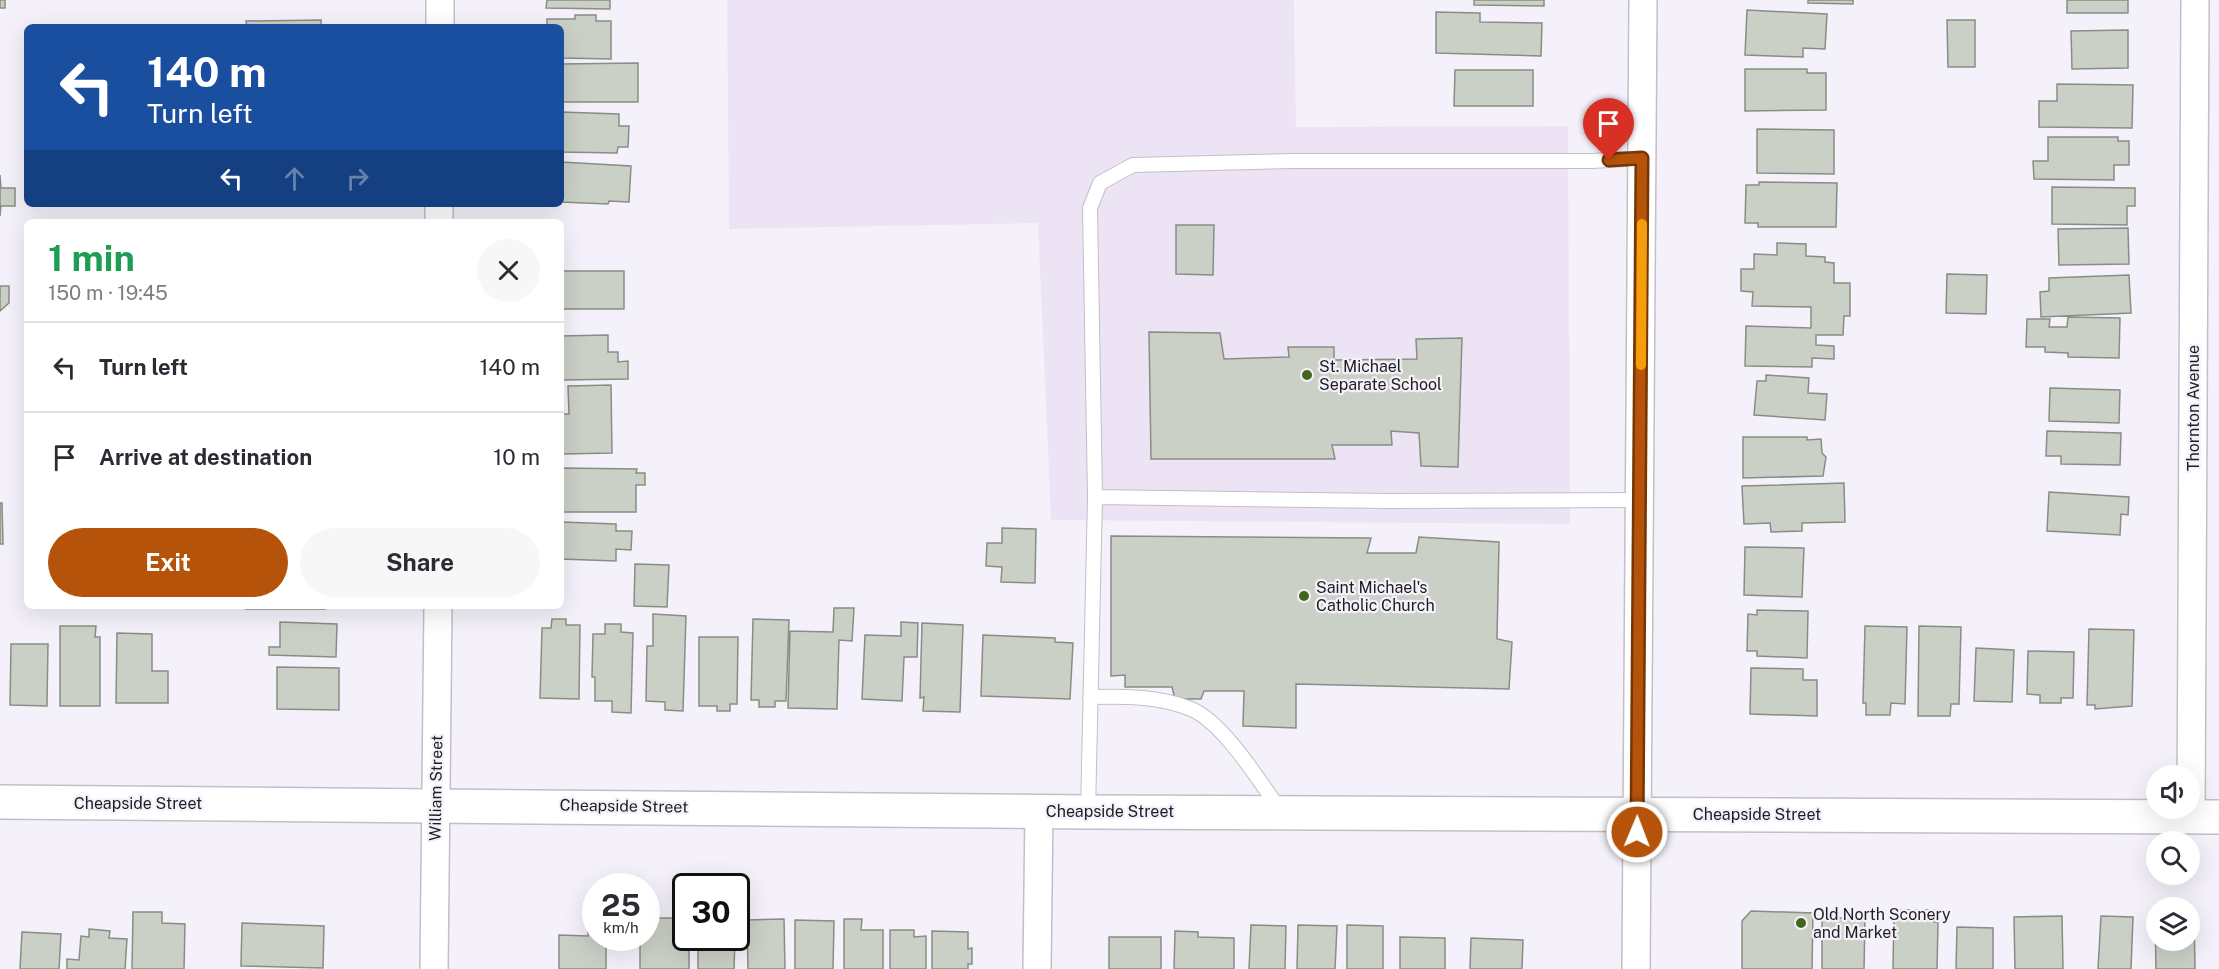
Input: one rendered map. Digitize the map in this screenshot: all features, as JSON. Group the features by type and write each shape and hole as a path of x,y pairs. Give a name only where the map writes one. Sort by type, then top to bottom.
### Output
{"street":[{"path":"440,0 440,24"},
{"path":"1636,969 1643,0"},
{"name":"Thornton Avenue","path":"2195,0 2205,816"},
{"name":"William Street","path":"434,969 438,609"},
{"name":"Cheapside Street","path":"0,802 1088,812 2205,816"},
{"path":"1037,969 1039,811"}],"lane":[{"path":"1088,812 1095,496 1090,208 1100,183 1114,173 1133,165 1291,161 1592,161 1642,158"},
{"path":"1095,496 1388,501 1640,500"},
{"path":"1090,697 1146,698 1192,710 1213,724 1246,762 1281,811"}],"shaded area":[{"name":"St. Michael Separate School","path":"727,0 1294,0 1296,127 1568,126 1570,524 1051,520 1038,223 729,229"}],"building":[{"path":"0,0 5,0 5,8 0,8"},
{"path":"547,0 610,0 610,9 546,8"},
{"path":"1474,0 1544,0 1544,6 1474,5"},
{"path":"1808,0 1853,0 1853,4 1808,3"},
{"path":"2067,0 2128,0 2128,13 2067,13"},
{"path":"1747,10 1827,14 1825,49 1803,48 1803,57 1745,55"},
{"path":"1436,12 1480,13 1480,22 1542,23 1541,56 1436,53"},
{"path":"575,15 596,15 596,21 611,21 611,59 564,58 564,24 547,24 547,19 575,19"},
{"path":"321,20 321,24 246,24 246,21"},
{"path":"1947,20 1975,20 1975,67 1948,67"},
{"path":"2128,30 2128,68 2072,69 2071,31"},
{"path":"638,63 638,102 564,102 564,64"},
{"path":"1745,69 1807,69 1807,73 1826,73 1826,110 1745,111"},
{"path":"1455,70 1533,70 1533,106 1454,106"},
{"path":"2057,84 2133,85 2132,128 2039,127 2039,101 2057,101"},
{"path":"564,112 619,114 619,126 629,126 628,147 618,147 617,153 564,152"},
{"path":"1757,129 1834,130 1834,174 1757,173"},
{"path":"2048,137 2118,137 2118,141 2129,141 2129,165 2114,165 2114,180 2034,179 2033,161 2048,161"},
{"path":"564,162 631,166 629,202 609,201 608,204 564,202"},
{"path":"0,175 1,188 15,188 15,206 1,206 0,216"},
{"path":"1759,182 1837,183 1836,227 1758,227 1758,223 1745,223 1746,185 1759,185"},
{"path":"2052,187 2135,188 2135,206 2127,206 2127,225 2052,224"},
{"path":"1176,225 1214,225 1213,275 1176,274"},
{"path":"2128,228 2129,264 2059,265 2058,229"},
{"path":"1777,243 1806,244 1806,256 1825,257 1825,262 1834,263 1834,283 1850,283 1850,316 1844,316 1843,335 1816,335 1816,345 1834,346 1834,359 1812,358 1812,367 1745,366 1746,326 1811,328 1811,307 1752,306 1753,292 1741,291 1741,269 1754,269 1754,254 1777,255"},
{"path":"564,271 624,271 624,309 564,309"},
{"path":"1947,274 1987,275 1986,314 1946,313"},
{"path":"2129,275 2131,313 2041,317 2040,292 2049,291 2049,278"},
{"path":"0,286 9,286 9,303 0,311"},
{"path":"2068,317 2120,318 2119,358 2068,357 2068,353 2045,352 2045,347 2026,347 2027,319 2050,319 2049,327 2067,327"},
{"path":"1149,332 1220,333 1224,359 1289,357 1288,347 1334,347 1334,360 1417,359 1416,339 1462,338 1458,467 1421,466 1419,433 1391,431 1392,445 1332,445 1335,459 1151,459"},
{"path":"608,335 608,352 618,352 618,362 628,361 628,379 564,380 564,336"},
{"path":"1766,375 1809,378 1808,393 1827,394 1825,420 1754,415 1757,381 1766,381"},
{"path":"611,385 612,453 564,454 564,414 569,414 568,386"},
{"path":"2050,388 2120,390 2119,423 2049,421"},
{"path":"2047,431 2121,433 2120,465 2061,464 2061,456 2046,456"},
{"path":"1743,437 1821,439 1822,453 1826,457 1823,476 1743,478"},
{"path":"564,468 637,469 636,473 645,473 645,485 636,485 636,512 564,512"},
{"path":"1844,483 1845,522 1802,523 1802,531 1771,532 1770,523 1744,524 1742,486"},
{"path":"2049,492 2129,497 2128,515 2121,514 2120,535 2047,531"},
{"path":"0,503 2,503 3,544 0,544"},
{"path":"564,522 616,524 616,531 632,531 631,550 616,549 616,561 564,559"},
{"path":"1002,528 1036,529 1035,583 1001,582 1002,567 986,566 987,543 1002,543"},
{"name":"Saint Michael's Catholic Church","path":"1111,536 1371,538 1367,553 1416,553 1419,537 1499,542 1497,639 1512,642 1509,689 1296,684 1296,728 1243,726 1244,691 1204,691 1201,699 1175,699 1172,687 1125,687 1125,675 1111,676"},
{"path":"1745,547 1804,548 1802,597 1744,595"},
{"path":"635,564 669,565 667,607 634,606"},
{"path":"834,608 854,608 852,641 839,640 837,709 788,708 790,631 833,632"},
{"path":"1757,610 1808,611 1807,658 1757,656 1757,651 1747,651 1748,614 1757,615"},
{"path":"653,614 686,616 683,711 665,710 665,702 646,701 647,646 653,646"},
{"path":"552,619 566,619 566,625 580,625 579,699 540,698 542,628 551,628"},
{"path":"753,619 789,620 786,701 775,701 775,707 759,707 759,700 751,700"},
{"path":"280,622 337,624 336,657 269,655 269,647 280,647"},
{"path":"901,622 918,623 917,657 904,657 902,701 862,699 865,635 901,636"},
{"path":"922,623 963,625 960,712 923,711 924,697 920,698"},
{"path":"605,624 621,624 621,632 633,633 631,713 612,712 612,701 595,701 595,677 592,677 593,634 605,634"},
{"path":"60,626 96,626 95,637 100,637 100,706 60,706"},
{"path":"1865,626 1907,627 1905,704 1891,703 1890,715 1866,715 1866,703 1863,703"},
{"path":"1919,626 1961,627 1959,704 1951,704 1950,716 1918,716"},
{"path":"2089,629 2134,630 2132,706 2095,709 2095,705 2087,705"},
{"path":"117,633 152,634 152,671 168,671 168,703 116,703"},
{"path":"983,635 1055,638 1055,642 1073,643 1070,699 981,696"},
{"path":"699,637 738,637 737,704 730,704 730,711 717,711 717,706 699,706"},
{"path":"11,644 48,644 47,706 10,705"},
{"path":"1976,648 2014,650 2012,702 1974,701"},
{"path":"2028,651 2074,652 2073,698 2061,698 2061,703 2040,703 2040,695 2027,694"},
{"path":"277,667 339,668 339,710 277,709"},
{"path":"1751,668 1803,669 1803,680 1817,680 1817,716 1750,714"},
{"path":"1894,910 1934,910 1934,922 1938,922 1937,969 1893,969"},
{"path":"1751,911 1813,913 1812,969 1742,969 1742,921"},
{"path":"133,912 162,912 162,923 185,924 184,969 132,969"},
{"path":"2062,916 2063,969 2015,969 2014,917"},
{"path":"2101,916 2133,917 2131,969 2098,969"},
{"path":"660,918 672,918 672,951 689,951 689,969 640,969 640,951 660,951"},
{"path":"1822,918 1865,918 1864,969 1822,969"},
{"path":"784,919 785,969 748,969 750,920"},
{"path":"844,919 862,919 861,930 883,930 883,969 844,969"},
{"path":"795,920 834,921 833,969 795,969"},
{"path":"242,923 324,926 323,968 241,966"},
{"path":"1251,925 1286,926 1285,969 1249,969"},
{"path":"1298,925 1337,926 1335,969 1297,969"},
{"path":"1347,925 1383,926 1383,969 1347,969"},
{"path":"1957,927 1993,928 1993,969 1956,969"},
{"path":"89,929 110,931 109,938 127,939 125,969 67,969 67,959 79,960 81,936 89,937"},
{"path":"890,930 914,930 914,937 926,936 926,969 890,969"},
{"path":"932,931 968,932 968,949 972,948 972,964 968,964 968,969 932,969"},
{"path":"1175,931 1198,932 1198,937 1234,938 1234,969 1174,969"},
{"path":"22,932 61,934 59,969 20,969"},
{"path":"559,935 582,936 582,951 606,951 606,969 559,969"},
{"path":"1109,937 1161,937 1161,969 1109,969"},
{"path":"1400,937 1445,938 1445,969 1400,969"},
{"path":"1471,938 1523,940 1522,969 1470,969"},
{"path":"698,951 735,951 734,969 698,969"},
{"path":"2156,951 2195,951 2195,969 2156,969"}],"slow traffic":[{"path":"1641,365 1642,224"}],"place":[{"name":"St. Michael Separate School","path":"1307,375"},
{"name":"Saint Michael's Catholic Church","path":"1304,596"},
{"name":"Old North Sconery and Market","path":"1801,923"}],"route":[{"path":"1609,160 1642,158 1637,832"}]}
